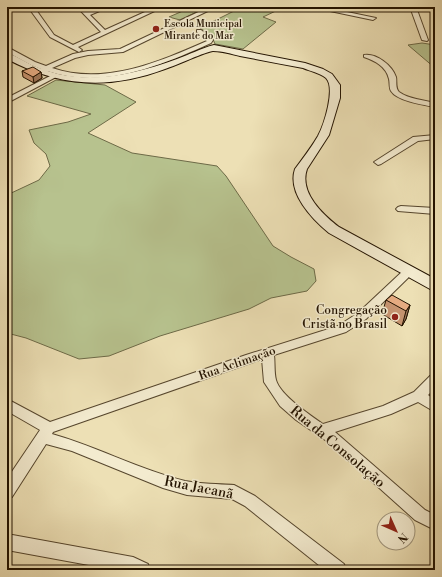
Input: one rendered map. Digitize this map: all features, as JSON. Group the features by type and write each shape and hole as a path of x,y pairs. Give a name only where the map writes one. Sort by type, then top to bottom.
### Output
{"street":[{"path":"31,7 52,36 88,53"},
{"path":"80,7 104,32"},
{"path":"87,14 106,7"},
{"path":"73,47 160,7"},
{"path":"43,71 62,60 88,53 122,51 213,7"},
{"path":"314,7 374,21 372,11"},
{"path":"413,7 425,40"},
{"path":"7,56 54,76 79,80 118,79 143,71 209,42 210,40 199,31"},
{"path":"7,49 43,71 84,77 143,71 168,66 208,49 214,48 305,66 320,71 329,76 335,85 335,98 324,135 301,169 300,182 303,195 320,219 334,230 435,284"},
{"path":"366,56 382,62 392,76 393,89 396,92 407,98 435,105"},
{"path":"7,101 54,76"},
{"path":"378,162 416,139 435,137"},
{"path":"401,209 435,211"},
{"name":"Rua Aclimação","path":"46,432 268,352 342,329 362,316 410,271"},
{"name":"Rua da Consolação","path":"268,352 270,382 285,402 301,416 333,438 420,515 435,523"},
{"path":"322,430 386,410 419,396 435,380"},
{"path":"419,396 435,407"},
{"name":"Rua Jacanã","path":"7,404 46,432 74,446 163,481 187,488 234,492 250,501 338,570"},
{"path":"7,492 46,432"},
{"path":"7,542 133,566 142,570"}],"green space":[{"path":"192,7 207,7 180,20 169,17"},
{"path":"242,7 272,7 280,9 263,17 276,22 243,49 215,44 212,37 200,28"},
{"path":"422,43 435,45 435,68 408,45"},
{"path":"56,80 105,85 136,102 88,133 132,153 217,166 226,176 273,246 314,269 316,281 307,291 271,298 249,309 160,336 109,356 79,359 26,338 7,333 7,195 39,180 50,166 46,154 34,143 29,130 68,122 91,114 27,96"}],"building":[{"path":"33,67 41,72 33,77 22,71"},
{"path":"392,295 410,305 406,311 386,300"}],"place":[{"name":"Escola Municipal Mirante do Mar","path":"156,29"},
{"name":"Congregação Cristã no Brasil","path":"395,317"}]}
